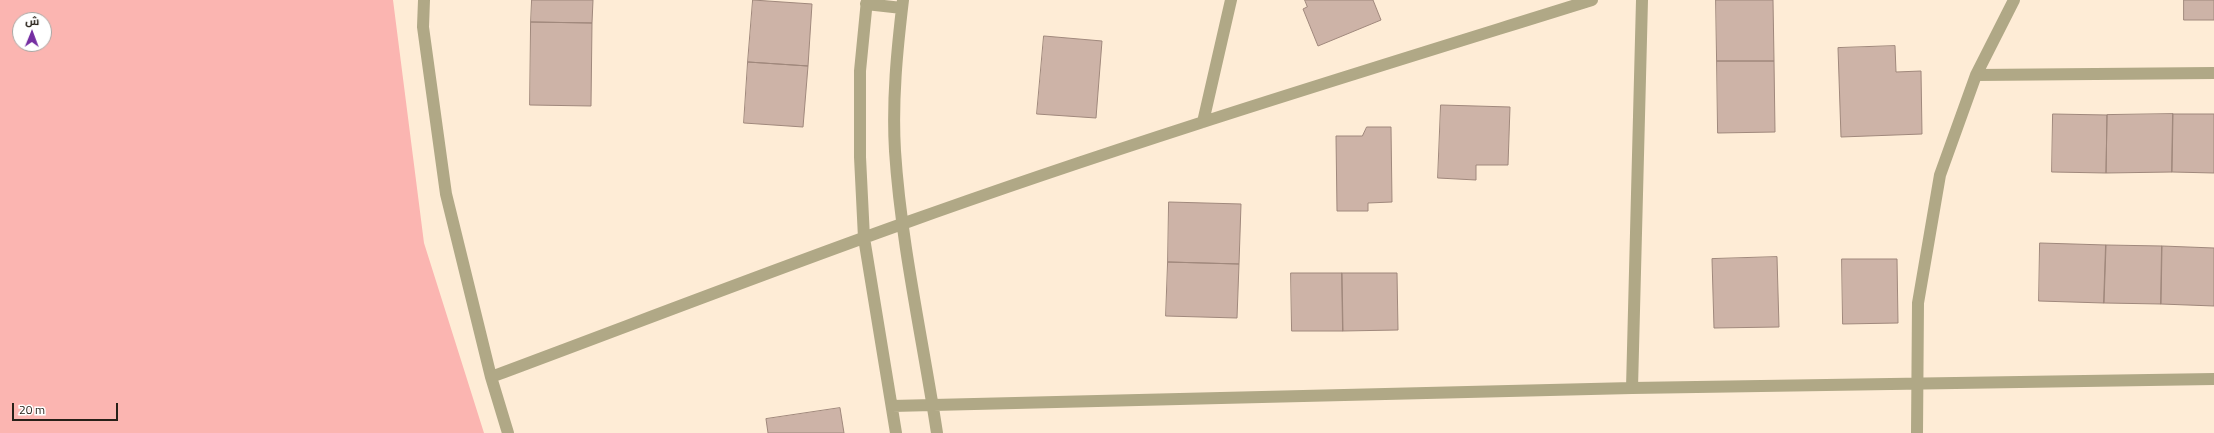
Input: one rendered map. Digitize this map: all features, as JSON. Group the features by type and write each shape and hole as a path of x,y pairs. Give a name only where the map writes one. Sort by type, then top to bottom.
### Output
{"street":[{"path":"424,0 423,27 446,194 491,377 508,433"},
{"path":"1203,122 1231,0"},
{"path":"491,377 903,224 1203,122 1592,0"},
{"path":"1632,388 1642,0"},
{"path":"1917,433 1918,303 1940,175 1976,75 2014,0"},
{"path":"896,433 864,238 860,157 860,71 866,2 902,4 896,68 895,151 903,224 937,433"},
{"path":"1976,75 2214,73"},
{"path":"892,406 1632,388 2214,379"}],"shaded area":[{"path":"0,0 393,0 424,243 484,433 0,433"}],"building":[{"path":"532,0 593,0 592,23 531,22"},
{"path":"753,0 812,4 808,66 748,62"},
{"path":"1305,0 1373,0 1381,20 1318,46 1303,9 1307,7"},
{"path":"1716,0 1773,0 1774,61 1717,61"},
{"path":"2184,0 2214,0 2214,20 2184,20"},
{"path":"531,22 592,23 591,106 530,105"},
{"path":"1044,36 1102,41 1096,118 1037,114"},
{"path":"1895,46 1896,72 1921,71 1922,134 1841,137 1838,48"},
{"path":"1717,61 1774,61 1775,132 1718,133"},
{"path":"748,62 808,66 803,127 744,123"},
{"path":"1441,105 1510,107 1508,165 1476,165 1476,180 1438,178"},
{"path":"2053,114 2107,115 2106,173 2052,172"},
{"path":"2173,114 2172,172 2106,173 2107,115"},
{"path":"2173,114 2214,114 2214,173 2172,172"},
{"path":"1367,127 1391,127 1392,202 1368,203 1368,211 1337,211 1336,136 1362,136"},
{"path":"1169,202 1241,204 1239,264 1168,262"},
{"path":"2040,243 2106,245 2104,303 2039,301"},
{"path":"2106,245 2162,246 2161,304 2104,303"},
{"path":"2162,246 2214,248 2214,306 2161,304"},
{"path":"1777,257 1779,327 1714,328 1712,259"},
{"path":"1842,259 1897,259 1898,323 1843,324"},
{"path":"1168,262 1239,264 1237,318 1166,316"},
{"path":"1291,273 1342,273 1343,331 1292,331"},
{"path":"1342,273 1397,273 1398,330 1343,331"},
{"path":"840,408 844,433 768,433 766,419"}]}
